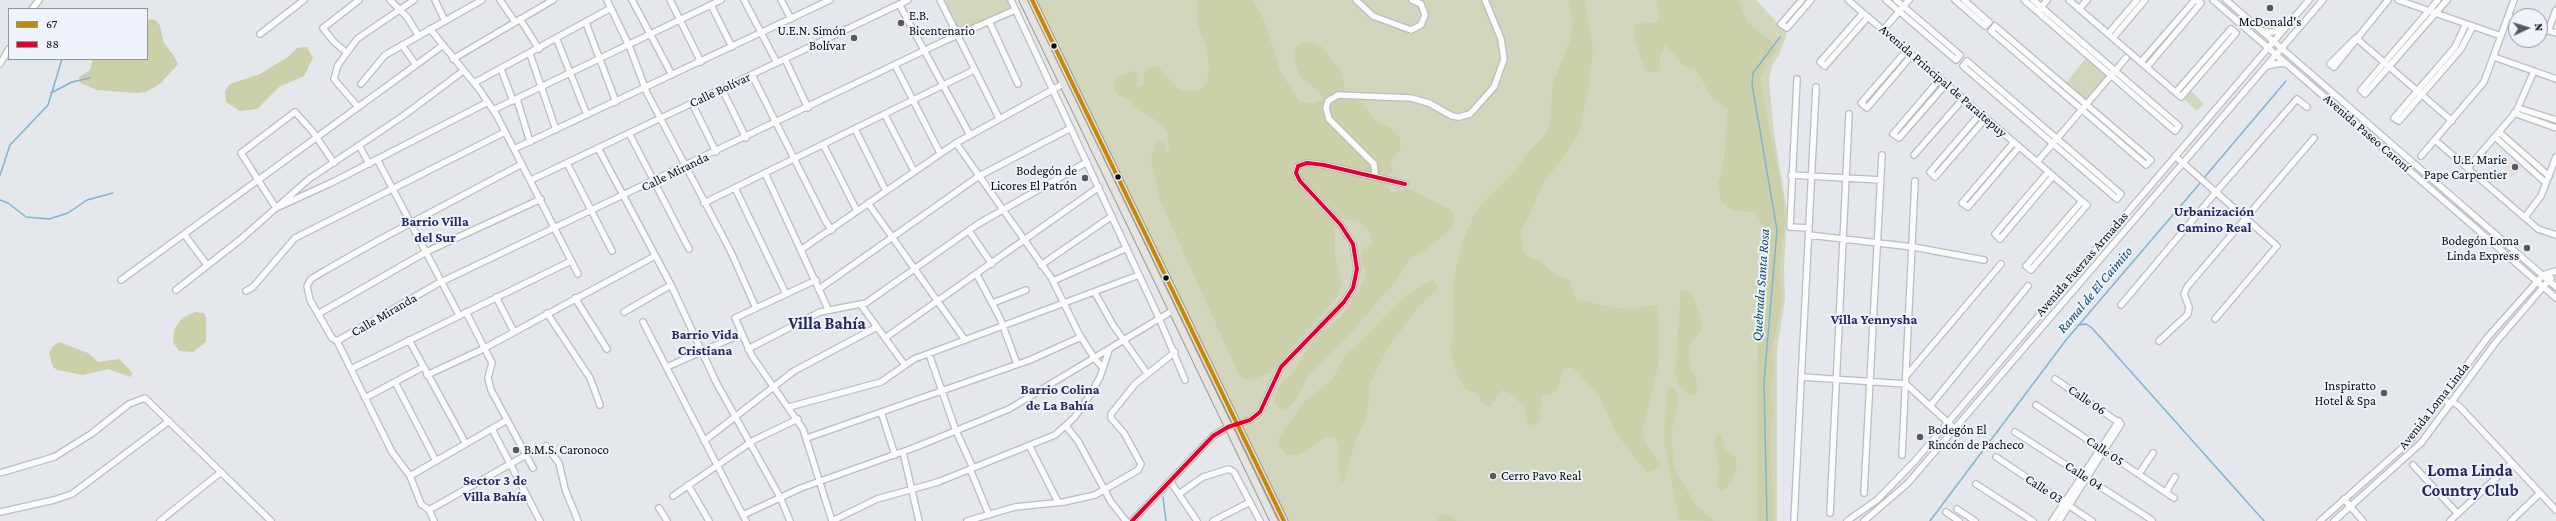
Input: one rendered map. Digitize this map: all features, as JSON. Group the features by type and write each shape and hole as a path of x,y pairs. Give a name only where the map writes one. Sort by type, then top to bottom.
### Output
{"main road":[{"path":"1023,0 1274,521"},
{"path":"1032,0 1236,425 1284,521"}],"street":[{"path":"33,8 39,0"},
{"path":"260,34 304,0"},
{"path":"346,53 334,42 323,28 359,0"},
{"path":"390,0 400,8 418,35"},
{"path":"358,107 334,79 338,65 357,39 400,8 414,0"},
{"path":"435,0 445,21"},
{"path":"361,84 380,59 418,35 445,21 473,2 482,0"},
{"path":"500,0 539,49"},
{"path":"453,59 553,0"},
{"path":"608,0 629,45 645,88 730,250 756,308"},
{"path":"632,0 672,76"},
{"path":"670,0 701,62"},
{"path":"705,0 710,6 732,48"},
{"path":"493,110 650,36 721,0"},
{"path":"744,0 777,63"},
{"path":"781,0 791,19"},
{"path":"514,149 732,48 791,19 819,2 830,0"},
{"name":"Calle Bolívar","path":"531,180 908,0"},
{"path":"940,0 999,118"},
{"path":"1011,0 1175,352 1186,380"},
{"path":"1356,0 1373,16 1411,30 1422,25 1425,15 1421,4 1412,0"},
{"path":"1375,176 1374,164 1329,118 1327,111 1328,102 1338,95 1406,97 1429,103 1452,116 1463,116 1470,114 1494,87 1504,59 1501,39 1485,0"},
{"path":"1802,0 1781,24 1787,28 1811,0"},
{"name":"Avenida Principal de Paraitepuy","path":"1848,0 2084,203"},
{"path":"1886,0 1901,9 1960,55 1956,60 1901,9 1896,0"},
{"path":"1883,30 1909,0"},
{"path":"1955,0 1986,26 1990,22 1964,0"},
{"path":"2024,0 2039,9 2115,70 2179,126 2175,131 2111,76 2039,9 2033,0"},
{"path":"2039,9 2047,0"},
{"path":"2069,0 2076,2 2079,9 2181,97 2236,33 2231,29 2176,92"},
{"path":"2079,9 2087,0"},
{"path":"2108,34 2137,0"},
{"path":"2113,38 2145,0"},
{"path":"2141,62 2196,0 2201,3 2147,67"},
{"name":"Avenida Paseo Caroní","path":"2213,0 2556,298"},
{"name":"Avenida Paseo Caroní","path":"2226,0 2556,287"},
{"name":"Avenida Fuerzas Armadas","path":"1847,521 1887,491 1948,422 2309,0"},
{"name":"Avenida Fuerzas Armadas","path":"1864,521 1898,493 1955,429 2323,0"},
{"path":"2356,38 2353,45 2334,67 2330,64 2350,42 2356,38 2388,0"},
{"path":"2398,0 2501,36"},
{"path":"2438,0 2387,65 2366,94 2361,90 2387,65 2447,0"},
{"path":"899,4 970,135"},
{"path":"474,83 557,40 611,8"},
{"name":"Calle Miranda","path":"337,341 442,282 655,182 924,50 1015,10"},
{"path":"2556,10 2548,31 2556,33"},
{"path":"1863,12 1820,62 1826,66 1868,17"},
{"path":"2422,156 2481,86 2494,57 2508,16"},
{"path":"989,21 1018,84"},
{"path":"586,23 601,59 616,102"},
{"path":"2452,56 2466,24"},
{"path":"2086,104 2073,97 1991,31 1995,26 2073,97 2082,110 2146,165 2151,160 2086,104"},
{"path":"2420,93 2394,118 2399,121 2420,93 2452,56 2463,46 2473,26"},
{"path":"2262,31 2272,32 2286,28"},
{"path":"430,29 442,46 474,83 493,110 541,198 578,274"},
{"path":"2292,37 2290,47 2292,58"},
{"path":"2356,38 2452,121"},
{"path":"2258,39 2262,48 2260,58"},
{"path":"557,40 572,73 588,115"},
{"path":"402,45 416,65"},
{"path":"121,280 442,46"},
{"path":"1907,50 1861,104 1867,108 1912,55"},
{"path":"0,64 8,51"},
{"path":"530,54 556,130"},
{"path":"2494,57 2556,79"},
{"path":"2037,162 2126,58"},
{"path":"785,60 808,108"},
{"path":"1967,60 2121,194 2117,198 2053,144 1963,66 1967,60"},
{"path":"2265,67 2275,63 2287,64"},
{"path":"895,65 940,153"},
{"path":"501,69 515,100 530,142"},
{"path":"704,203 974,70"},
{"path":"176,290 294,192 408,112 463,71"},
{"path":"2468,168 2518,108 2534,71"},
{"path":"752,75 832,230"},
{"path":"1797,79 1791,175 1790,226 1809,228"},
{"path":"1940,79 1894,134 1899,138 1946,84"},
{"path":"802,249 832,230 940,153 999,118 1063,84"},
{"path":"1794,521 1816,87"},
{"path":"722,89 746,138"},
{"path":"1914,155 1963,99"},
{"path":"2121,306 2216,192 2297,99 2307,107"},
{"path":"276,208 369,164 488,102"},
{"path":"692,103 716,152"},
{"path":"2518,108 2556,120"},
{"path":"276,208 241,155 242,152 295,112 317,138 334,163"},
{"path":"2514,113 2556,128"},
{"path":"1830,513 1849,114"},
{"path":"1980,114 1930,172 1935,177 1986,118"},
{"path":"885,115 914,171"},
{"path":"819,289 979,176 1071,128"},
{"path":"855,129 886,191"},
{"path":"246,291 253,286 295,238 392,187 505,132"},
{"path":"628,133 689,249"},
{"path":"2497,135 2549,176"},
{"path":"2497,135 2546,183"},
{"path":"2159,341 2188,314 2189,307 2184,294 2187,288 2314,138"},
{"path":"2435,140 2542,231 2556,235"},
{"path":"2014,142 1962,203 1968,207 2019,147"},
{"path":"956,143 1041,265 1054,281 1081,337 1095,359 1103,368"},
{"path":"824,144 857,211"},
{"path":"359,145 369,164"},
{"path":"598,148 671,285 701,351 735,417 780,498 790,521"},
{"path":"1864,493 1882,154"},
{"path":"2175,156 2276,244 2277,247 2215,319"},
{"path":"2525,217 2537,202 2556,157"},
{"path":"377,159 459,315"},
{"path":"748,349 791,325 828,309 861,305 915,270 1002,209 1087,162"},
{"path":"567,163 612,250"},
{"path":"1132,521 1213,436 1228,427 1250,420 1260,412 1281,367 1344,302 1355,283 1357,262 1353,244 1345,230 1300,181 1296,169 1303,163 1312,163 1375,176 1404,184"},
{"path":"434,521 429,510 421,504 410,476 392,452 337,341 334,341 307,294 309,281 410,222 522,164"},
{"path":"765,173 802,249 828,309"},
{"path":"2051,174 2000,238 1995,234 2051,174"},
{"path":"1791,175 1881,180"},
{"path":"1902,455 1907,375 1915,181"},
{"path":"885,338 977,275 1099,187"},
{"path":"735,188 786,294"},
{"path":"318,314 426,252 541,198"},
{"path":"868,203 965,340"},
{"path":"2084,203 2031,270 2026,266 2084,203"},
{"path":"1041,265 1112,216"},
{"path":"969,231 992,264"},
{"path":"184,234 207,265"},
{"path":"1809,235 1913,246 1984,260"},
{"path":"1054,281 1127,248"},
{"path":"427,375 514,332 655,256"},
{"path":"351,369 571,261"},
{"path":"1907,375 2001,264"},
{"path":"2543,275 2554,272"},
{"path":"2550,282 2554,272"},
{"path":"977,275 1004,326 1017,364"},
{"path":"789,407 876,383 886,379 904,364 965,340 1095,293 1139,275"},
{"name":"Avenida Loma Linda","path":"2320,521 2409,442 2488,338 2543,275"},
{"path":"816,280 735,318 748,349 798,419 807,438 832,521 877,499 972,469 1030,447 1055,435 1066,426 1090,395 1103,368 1109,350"},
{"name":"Avenida Loma Linda","path":"2334,521 2411,453 2453,402 2496,342 2550,282"},
{"path":"624,312 671,285"},
{"path":"1930,406 2028,286"},
{"path":"993,303 1026,290"},
{"path":"1095,293 1124,340 1147,373"},
{"path":"496,297 514,332"},
{"path":"575,298 607,349"},
{"path":"861,305 904,364"},
{"path":"643,322 745,518 780,498 819,481 903,452 1022,402 1172,311"},
{"path":"466,312 485,347 493,366 488,378 489,385 533,468"},
{"path":"547,313 590,378 600,405"},
{"path":"704,441 805,365 877,327"},
{"path":"667,367 741,334"},
{"path":"807,438 1051,352 1081,337"},
{"path":"409,340 466,444"},
{"path":"967,521 1033,504 1081,498 1105,490 1140,469 1141,464 1129,441 1111,416 1135,384 1175,352"},
{"path":"929,354 956,431 989,515"},
{"path":"365,398 423,368"},
{"path":"1802,377 1906,384 1955,429"},
{"name":"Calle 06","path":"2055,379 2118,421 2121,426 2103,449"},
{"path":"395,382 436,461"},
{"path":"2451,387 2458,393"},
{"path":"0,473 54,457 91,434 129,404 143,398 150,401 271,521"},
{"path":"2443,398 2448,403 2453,402 2556,510"},
{"name":"Calle 05","path":"2036,405 2174,498"},
{"path":"881,412 895,455"},
{"path":"673,496 716,464 749,443 778,427 798,419"},
{"path":"410,476 507,420"},
{"path":"0,512 54,500 72,494 169,421"},
{"path":"1066,426 1078,441 1105,490 1126,521"},
{"path":"492,429 512,464 540,521"},
{"name":"Calle 04","path":"2015,432 2152,520"},
{"path":"546,446 559,463 565,489 578,521"},
{"path":"1030,447 1058,502"},
{"path":"2052,521 2067,504 2103,449"},
{"path":"903,452 910,489 919,521"},
{"path":"2139,474 2153,452"},
{"path":"429,510 526,455"},
{"name":"Calle 03","path":"1996,457 2092,521"},
{"path":"2450,521 2512,463"},
{"path":"2413,465 2458,514"},
{"path":"1179,494 1203,477 1229,469 1234,472 1260,521"},
{"path":"160,521 221,472"},
{"path":"2166,492 2175,477"},
{"path":"1170,481 1197,521"},
{"path":"1976,484 2033,521"},
{"path":"688,485 709,521"},
{"path":"2511,521 2540,493"},
{"path":"2344,500 2363,521"},
{"path":"1213,521 1250,502"},
{"path":"2059,521 2067,504"},
{"path":"659,508 667,521"},
{"path":"1957,509 1976,521"},
{"path":"1946,512 1959,521"}],"shaded area":[{"name":"U.E. Marie Pape Carpentier","path":"2517,157 2525,164 2512,178 2504,170"}],"green space":[{"path":"940,0 1011,0 1015,10 957,35"},
{"path":"1032,0 1756,0 1787,33 1779,55 1772,65 1769,81 1774,133 1787,211 1784,267 1785,299 1777,349 1777,521 1284,521"},
{"path":"1197,0 1253,0 1263,18 1281,73 1300,102 1314,103 1323,99 1322,95 1299,75 1294,60 1294,51 1297,46 1308,41 1320,45 1342,72 1345,91 1365,106 1374,121 1388,126 1399,137 1401,148 1390,162 1393,171 1385,176 1391,193 1407,188 1450,209 1455,216 1451,229 1424,251 1409,259 1397,280 1375,304 1371,311 1362,318 1359,325 1308,376 1296,400 1286,410 1281,410 1274,403 1277,389 1284,380 1290,377 1314,339 1342,316 1365,279 1365,269 1361,264 1361,251 1372,244 1371,234 1359,221 1337,218 1335,224 1335,257 1342,283 1336,298 1271,372 1251,380 1243,379 1239,375 1160,200 1151,160 1157,142 1164,143 1166,152 1170,150 1167,133 1159,122 1133,106 1132,102 1117,94 1115,90 1115,82 1119,76 1133,71 1137,72 1138,75 1136,87 1142,87 1144,82 1144,73 1151,66 1157,66 1177,88 1184,91 1198,91 1207,83 1209,65 1206,47 1198,26"},
{"path":"1568,0 1585,0 1593,48 1588,90 1579,133 1563,158 1544,181 1527,221 1521,229 1523,249 1527,256 1542,262 1555,275 1570,280 1576,299 1615,308 1634,309 1654,305 1657,307 1659,328 1658,366 1643,427 1644,441 1659,464 1655,470 1647,472 1636,460 1614,429 1599,395 1573,368 1566,367 1563,370 1558,389 1549,395 1541,395 1540,421 1533,426 1528,422 1524,407 1512,394 1502,390 1490,407 1483,404 1478,394 1466,390 1458,377 1450,351 1453,331 1453,283 1462,243 1477,209 1517,169 1528,152 1546,134 1550,122 1553,82 1571,38 1572,20"},
{"path":"1656,0 1739,0 1747,22 1771,41 1776,49 1776,52 1767,61 1760,81 1784,202 1785,222 1780,263 1781,306 1772,350 1773,371 1770,393 1773,412 1770,435 1774,521 1757,521 1757,394 1759,317 1766,244 1764,228 1756,213 1732,210 1722,203 1718,185 1723,167 1728,109 1713,99 1696,70 1683,66 1666,44 1660,56 1660,71 1646,72 1633,34 1635,24 1657,22 1659,18"},
{"path":"2024,0 2033,0 2179,126 2175,131 2111,75 2086,104 2151,160 2146,165 1991,31 1995,26 2064,85 2088,56"},
{"path":"2195,0 2201,3 2147,67 2141,63"},
{"path":"152,19 157,21 160,26 164,43 178,64 160,84 146,92 136,93 97,90 80,83 79,77 91,69 92,60 148,60 148,20"},
{"path":"307,47 313,58 304,76 279,87 257,109 240,111 226,102 225,91 230,84 260,74 288,57 297,48"},
{"path":"1907,50 1912,55 1867,108 1861,103"},
{"path":"1940,79 1946,84 1899,138 1893,134"},
{"path":"2191,91 2204,104 2197,111 2184,99"},
{"path":"1980,114 1986,118 1935,177 1930,172"},
{"path":"2014,142 2019,147 1968,207 1962,203"},
{"path":"1434,280 1438,286 1437,289 1417,308 1386,351 1370,384 1367,416 1355,442 1344,482 1340,481 1338,444 1334,437 1324,438 1298,455 1286,455 1279,446 1279,438 1302,404 1333,379 1345,354 1353,349 1402,299 1423,284"},
{"path":"1681,291 1687,291 1693,295 1703,327 1692,341 1689,350 1690,366 1698,385 1696,394 1691,396 1678,385 1675,372"},
{"path":"195,312 204,313 206,317 206,342 193,352 179,351 173,342 174,330 182,318"},
{"path":"59,342 88,353 98,362 119,359 132,373 131,377 108,369 83,375 57,370 53,367 49,353 53,346"},
{"path":"1674,388 1679,397 1671,432 1674,468 1695,504 1714,521 1679,520 1664,441 1667,390"},
{"path":"1720,433 1725,449 1735,457 1737,467 1731,483 1722,491 1717,486 1719,470 1715,444 1717,434"},
{"path":"1442,513 1451,516 1457,521 1437,521"}],"waterway":[{"name":"Quebrada Santa Rosa","path":"1767,521 1764,382 1777,230 1752,84 1753,73 1780,37"},
{"path":"0,175 10,145 48,105 62,60"},
{"path":"51,93 72,82 90,78"},
{"name":"Ramal de El Caimito","path":"2203,179 2286,81"},
{"name":"Ramal de El Caimito","path":"1930,521 2066,340 2201,182"},
{"path":"0,200 8,203 26,217 49,219 68,213 87,200 113,193"},
{"path":"2078,325 2086,324 2092,328 2264,521"},
{"path":"1163,497 1166,521"}],"transit line":[{"name":"67","path":"1032,0 1284,521"},
{"name":"88","path":"1132,521 1213,436 1228,427 1250,420 1260,412 1281,367 1344,302 1353,288 1357,269 1353,244 1340,224 1300,181 1296,173 1298,166 1307,163 1324,165 1405,184"}],"place":[{"name":"McDonald's","path":"2270,8"},
{"name":"E.B. Bicentenario","path":"901,23"},
{"name":"U.E.N. Simón Bolívar","path":"854,38"},
{"name":"U.E. Marie Pape Carpentier","path":"2515,167"},
{"name":"Bodegón de Licores El Patrón","path":"1085,178"},
{"name":"Bodegón Loma Linda Express","path":"2527,248"},
{"name":"Inspiratto Hotel & Spa","path":"2384,393"},
{"name":"Bodegón El Rincón de Pacheco","path":"1920,437"},
{"name":"B.M.S. Caronoco","path":"516,450"},
{"name":"Cerro Pavo Real","path":"1493,476"}],"district":[{"name":"Urbanización Camino Real","path":"2214,220"},
{"name":"Barrio Villa del Sur","path":"435,230"},
{"name":"Villa Yennysha","path":"1874,320"},
{"name":"Villa Bahía","path":"827,324"},
{"name":"Barrio Vida Cristiana","path":"705,344"},
{"name":"Barrio Colina de La Bahía","path":"1060,398"},
{"name":"Loma Linda Country Club","path":"2470,481"},
{"name":"Sector 3 de Villa Bahía","path":"495,490"}]}
